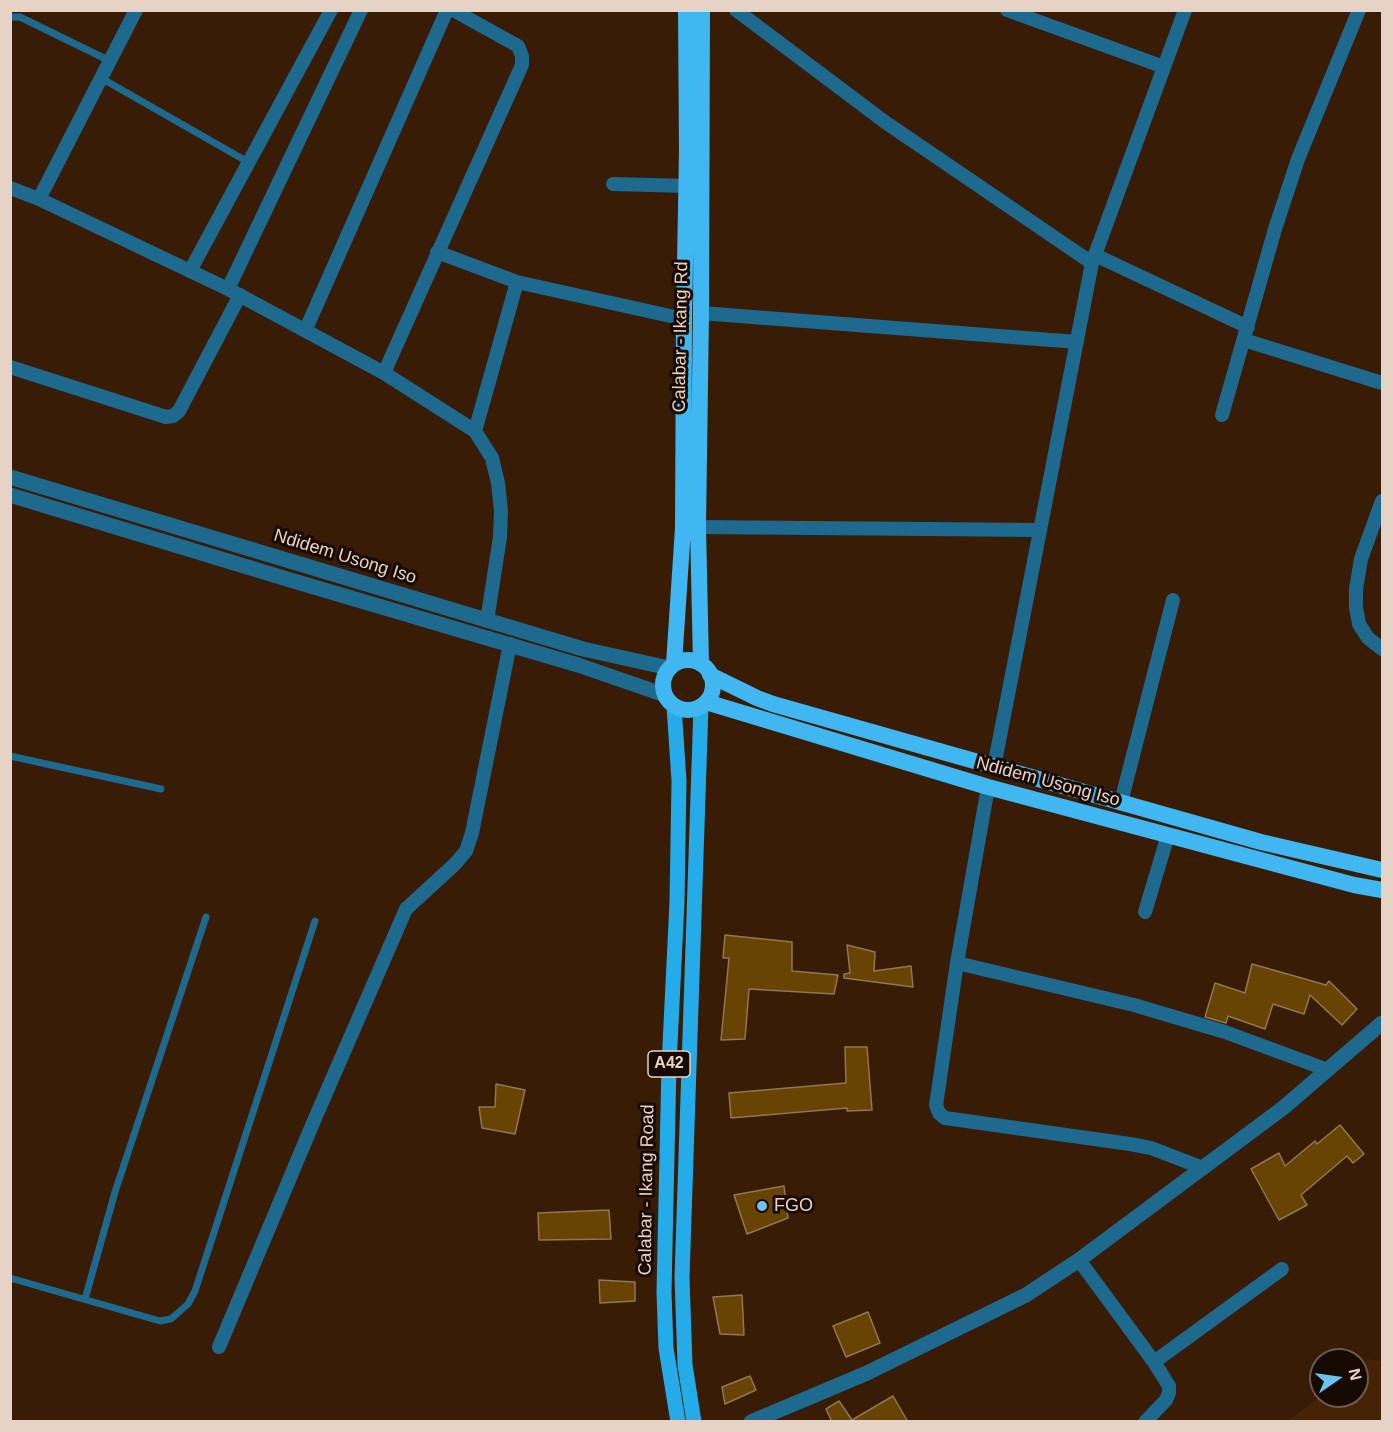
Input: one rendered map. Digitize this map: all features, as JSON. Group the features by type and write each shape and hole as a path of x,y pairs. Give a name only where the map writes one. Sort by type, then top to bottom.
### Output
{"highway":[{"name":"Calabar - Ikang Rd","path":"672,666 683,528 687,186 686,10"},
{"name":"Calabar - Ikang Rd","path":"702,10 698,526 706,670"},
{"path":"688,660 706,670 712,689 704,704 687,710 669,701 663,681 672,666 688,660"},
{"name":"Ndidem Usong Iso","path":"706,670 757,699 773,704 1261,842 1383,870"},
{"name":"Ndidem Usong Iso","path":"704,704 988,787 1354,885 1383,890"}],"main road":[{"name":"Calabar - Ikang Road","path":"669,701 679,782 664,1292 666,1348 678,1422"},
{"name":"Calabar - Ikang Road","path":"694,1422 684,1357 682,1277 704,704"}],"street":[{"path":"39,199 136,10"},
{"path":"190,271 331,10"},
{"path":"10,367 166,417 173,416 179,411 361,10"},
{"path":"306,329 447,10"},
{"path":"384,373 522,65 522,56 518,46 453,10"},
{"path":"736,10 885,122 1094,259 1246,334 1383,383"},
{"path":"1007,10 1164,67"},
{"path":"994,767 1094,259 1185,10"},
{"path":"1222,415 1275,229 1298,159 1359,10"},
{"path":"613,184 687,186"},
{"path":"10,188 39,199 306,329 384,373 475,431 492,459 498,483 501,511 500,537 487,621"},
{"path":"437,252 517,282 684,319"},
{"path":"475,431 517,282"},
{"path":"701,313 1077,342"},
{"name":"Ndidem Usong Iso","path":"10,477 583,650 672,666"},
{"name":"Ndidem Usong Iso","path":"10,495 578,665 669,701"},
{"path":"1383,501 1361,559 1356,589 1359,624 1368,638 1383,649"},
{"path":"698,526 1039,530"},
{"path":"1120,802 1173,600"},
{"path":"219,1347 406,909 466,851 472,833 510,644"},
{"path":"988,787 957,963 936,1105 941,1116 1151,1148 1203,1168"},
{"path":"1145,912 1168,835"},
{"path":"957,963 1134,1005 1225,1032 1328,1070"},
{"path":"751,1422 867,1373 1004,1307 1079,1260 1283,1108 1383,1023"},
{"path":"1079,1260 1169,1386 1166,1400 1145,1422"},
{"path":"1154,1362 1282,1269"}],"lane":[{"path":"10,17 20,17 110,61"},
{"path":"101,78 248,162"},
{"path":"10,756 161,789"},
{"path":"85,1299 115,1192 206,917"},
{"path":"10,1278 160,1321 171,1319 188,1304 195,1291 315,921"}],"shaded area":[{"path":"1369,1359 1382,1362 1382,1421 1288,1421 1309,1405 1309,1408 1369,1408"}],"building":[{"path":"725,935 792,942 792,971 838,975 834,994 749,989 745,1039 721,1040 729,958 723,958"},
{"path":"847,945 875,952 874,971 911,966 913,987 844,978 844,974 850,973"},
{"path":"1252,964 1326,985 1329,981 1357,1009 1342,1025 1310,995 1304,1014 1273,1004 1265,1029 1228,1016 1226,1023 1205,1017 1215,983 1245,993"},
{"path":"845,1047 867,1047 872,1110 847,1111 847,1108 731,1118 729,1093 846,1083"},
{"path":"496,1084 525,1090 515,1134 482,1128 479,1107 495,1107"},
{"path":"1340,1125 1364,1154 1353,1163 1347,1156 1301,1195 1307,1205 1279,1220 1251,1169 1279,1153 1285,1166 1315,1141 1317,1144"},
{"name":"FGO","path":"784,1186 788,1218 747,1234 734,1195"},
{"path":"609,1210 611,1239 539,1240 538,1213"},
{"path":"599,1280 635,1282 635,1301 600,1303"},
{"path":"742,1295 744,1335 720,1334 713,1297"},
{"path":"868,1312 880,1343 846,1357 833,1326"},
{"path":"750,1376 756,1390 725,1404 722,1387"},
{"path":"893,1396 908,1422 832,1422 826,1409 839,1401 852,1420"}],"place":[{"name":"FGO","path":"762,1206"}]}
